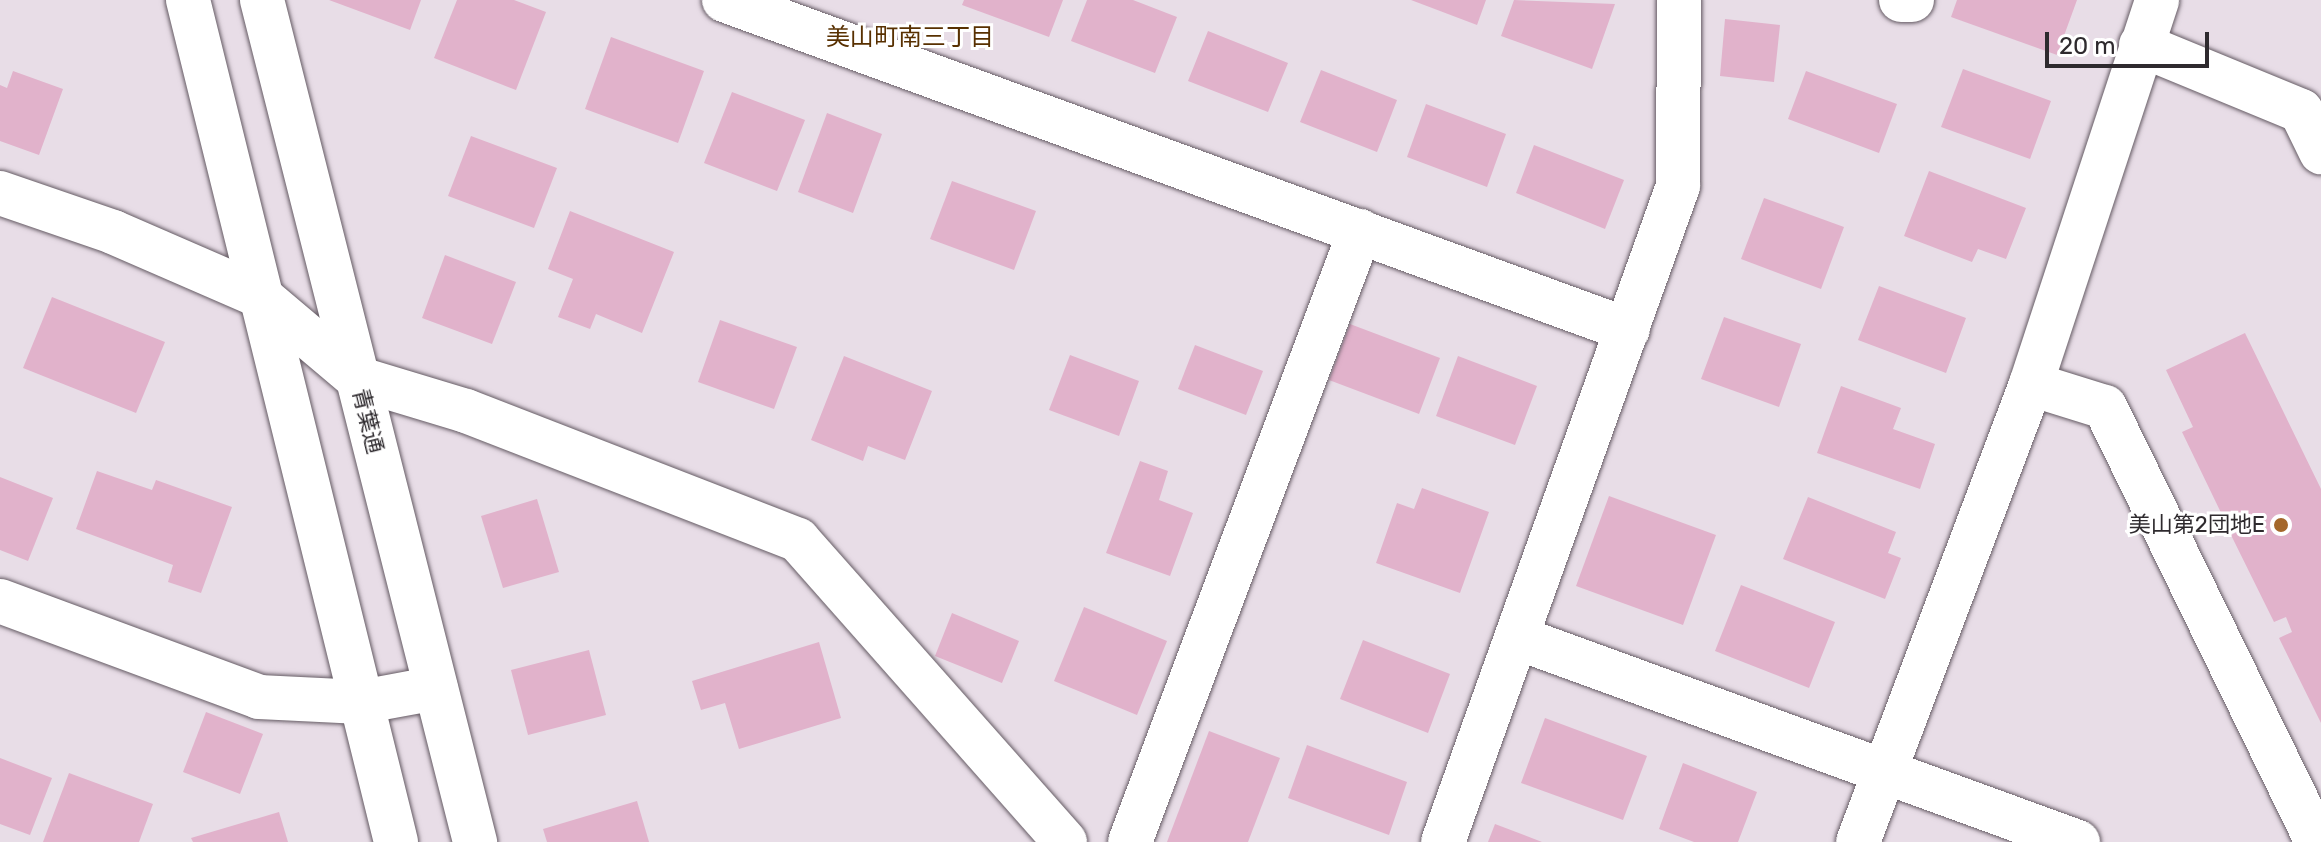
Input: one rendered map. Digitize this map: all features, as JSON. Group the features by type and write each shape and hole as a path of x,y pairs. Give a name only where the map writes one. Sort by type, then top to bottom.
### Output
{"street":[{"path":"188,0 396,842"},
{"name":"青葉通","path":"262,0 475,842"},
{"path":"724,0 810,15 1360,231 1628,330"},
{"path":"1443,842 1678,186 1679,0"},
{"path":"1901,0 1912,0"},
{"path":"1858,842 2031,384 2157,0"},
{"path":"2141,45 2301,111 2321,152"},
{"path":"0,193 113,232 260,296 357,378 466,411 798,540 1065,842"},
{"path":"1130,842 1360,231"},
{"path":"2031,384 2105,407 2314,835"},
{"path":"0,601 259,697 361,702 436,688"},
{"path":"1518,638 2078,842"}],"building":[{"path":"329,0 421,0 410,30"},
{"path":"457,0 514,0 546,12 516,90 434,58"},
{"path":"964,0 1063,0 1049,37 962,5"},
{"path":"1087,0 1133,0 1177,17 1155,73 1071,41"},
{"path":"1411,0 1486,0 1477,25"},
{"path":"1514,0 1615,4 1592,69 1501,36"},
{"path":"1957,0 2077,0 2057,55 1951,17"},
{"path":"1725,19 1780,25 1774,82 1720,76"},
{"path":"1208,31 1288,63 1268,112 1188,81"},
{"path":"611,37 704,71 678,143 585,109"},
{"path":"1963,69 2051,101 2030,159 1941,127"},
{"path":"1321,70 1397,100 1377,152 1300,122"},
{"path":"13,71 63,89 39,155 0,141 0,85 7,88"},
{"path":"1806,71 1897,104 1879,153 1788,119"},
{"path":"732,92 805,120 777,191 704,163"},
{"path":"1426,104 1506,134 1487,187 1407,157"},
{"path":"827,113 882,134 853,213 798,192"},
{"path":"471,136 557,168 534,228 448,196"},
{"path":"1534,145 1624,180 1605,229 1516,193"},
{"path":"1929,171 2026,208 2006,259 1978,249 1972,262 1904,236"},
{"path":"952,181 1036,211 1014,270 930,239"},
{"path":"1764,198 1844,227 1821,289 1741,259"},
{"path":"570,211 674,252 642,333 596,314 590,329 558,317 573,279 548,269"},
{"path":"445,255 516,282 492,344 422,318"},
{"path":"1879,286 1966,318 1946,373 1858,340"},
{"path":"52,297 165,342 136,413 23,368"},
{"path":"1724,317 1801,344 1779,407 1701,379"},
{"path":"720,320 797,347 774,409 698,382"},
{"path":"1350,324 1440,358 1419,414 1329,380"},
{"name":"美山第2団地E","path":"2245,333 2321,489 2321,723 2279,638 2292,632 2286,617 2274,622 2231,535 2243,529 2236,516 2225,521 2182,432 2193,427 2166,370"},
{"path":"1195,345 1263,371 1246,415 1178,389"},
{"path":"1070,355 1139,381 1119,436 1049,410"},
{"path":"844,356 932,391 905,460 868,446 863,461 811,440"},
{"path":"1458,356 1537,386 1515,445 1436,416"},
{"path":"1841,386 1901,408 1893,429 1935,444 1920,489 1817,453"},
{"path":"1140,461 1168,471 1159,500 1193,513 1170,576 1106,553"},
{"path":"97,471 152,490 156,480 232,507 201,593 168,582 173,565 76,529"},
{"path":"0,477 53,498 28,561 0,550"},
{"path":"1422,488 1489,512 1460,593 1376,563 1397,503 1414,509"},
{"path":"1609,496 1716,535 1683,625 1576,586"},
{"path":"1808,497 1896,532 1888,553 1901,558 1885,599 1783,559"},
{"path":"537,499 559,572 503,588 481,516"},
{"path":"1741,585 1835,622 1809,688 1715,651"},
{"path":"1084,607 1167,641 1137,715 1054,681"},
{"path":"952,613 1019,641 1002,683 935,656"},
{"path":"1363,640 1450,674 1428,733 1340,699"},
{"path":"819,642 841,718 739,749 725,703 701,710 692,681"},
{"path":"589,650 606,715 528,735 511,670"},
{"path":"206,712 263,734 240,794 183,772"},
{"path":"1545,718 1647,756 1623,820 1521,783"},
{"path":"1209,731 1280,758 1248,842 1167,842"},
{"path":"1307,745 1407,782 1389,835 1288,798"},
{"path":"0,758 52,778 30,835 0,824"},
{"path":"1683,763 1757,792 1738,842 1694,842 1659,829"},
{"path":"69,773 153,804 139,842 43,842"},
{"path":"637,801 649,842 547,842 543,829"},
{"path":"279,812 288,842 193,842 191,838"},
{"path":"1495,824 1542,842 1488,842"}],"place":[{"name":"美山第2団地E","path":"2281,525"}],"district":[{"name":"美山町南三丁目","path":"910,38"}]}
